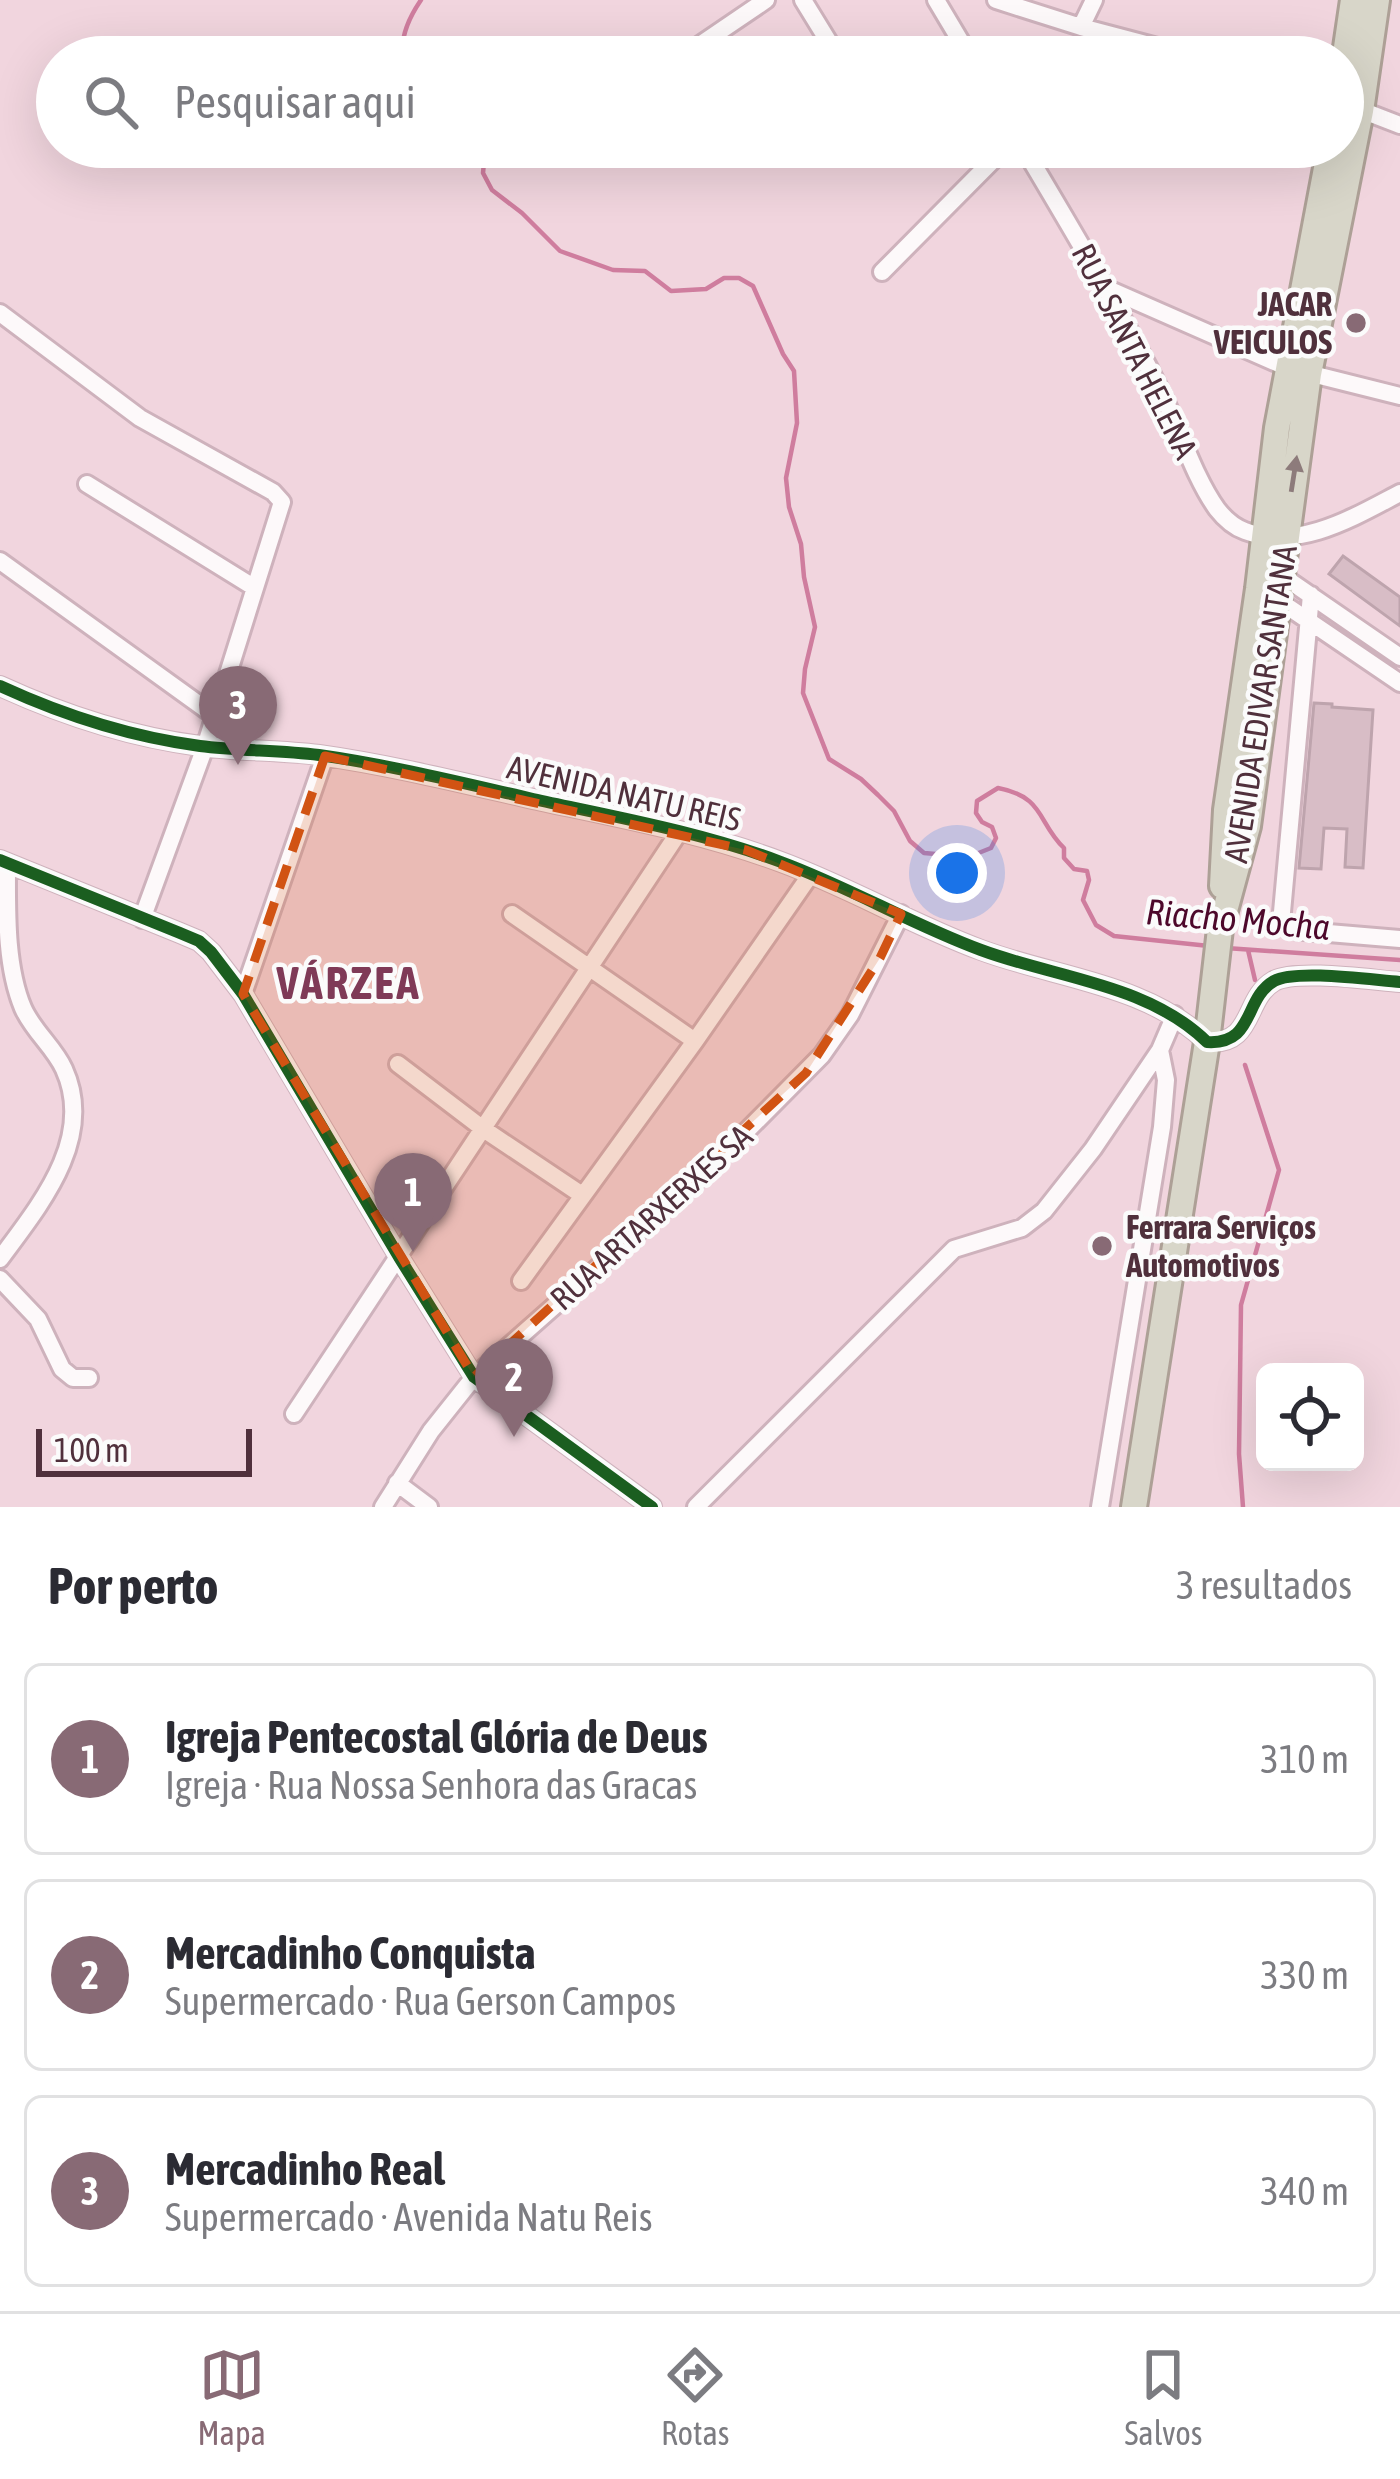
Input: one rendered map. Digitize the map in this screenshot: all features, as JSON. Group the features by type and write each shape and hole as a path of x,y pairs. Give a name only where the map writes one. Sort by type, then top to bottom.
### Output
{"highway":[{"path":"1348,36 1353,0"},
{"name":"AVENIDA EDIVAR SANTANA","path":"1364,56 1377,0"},
{"name":"AVENIDA EDIVAR SANTANA","path":"1207,1042 1221,925 1226,810 1273,588 1274,537 1327,168"},
{"name":"AVENIDA EDIVAR SANTANA","path":"1298,371 1340,168"},
{"path":"1134,1507 1207,1042"}],"street":[{"path":"713,36 766,0"},
{"path":"803,0 825,36"},
{"path":"936,0 957,36"},
{"path":"996,0 1116,36"},
{"path":"1081,27 1094,0"},
{"path":"1364,112 1400,125"},
{"path":"882,272 985,168"},
{"name":"RUA SANTA HELENA","path":"1035,168 1107,289 1218,510 1245,531 1274,537"},
{"path":"1107,289 1298,371 1400,396"},
{"path":"0,313 121,405 280,498 205,747 142,919"},
{"path":"87,484 255,588"},
{"path":"1274,537 1309,534 1400,493"},
{"path":"0,560 215,716"},
{"path":"1273,588 1310,595 1400,657"},
{"path":"1273,588 1307,619 1400,683"},
{"path":"1310,595 1280,918 1284,926 1309,932 1400,939"},
{"name":"AVENIDA NATU REIS","path":"0,686 139,735 205,747 325,756 746,850 981,950 1125,994 1175,1016 1207,1042"},
{"path":"243,994 325,756"},
{"path":"294,1414 679,832"},
{"path":"0,1259 58,1172 73,1136 74,1112 66,1072 25,1013 17,992 3,861 199,941 221,962 475,1377 652,1507"},
{"path":"521,1281 811,874"},
{"path":"512,914 694,1041"},
{"name":"RUA ARTARXERXES SA","path":"382,1507 431,1431 475,1377 692,1185 822,1055 850,1015 901,914"},
{"path":"1207,1042 1232,1039 1267,987 1287,976 1400,982"},
{"path":"696,1507 954,1249 1010,1233 1044,1211 1160,1050 1175,1016"},
{"path":"1100,1507 1162,1127 1166,1080 1160,1050"},
{"path":"398,1064 582,1195"},
{"path":"0,1279 38,1319 62,1369 73,1378 88,1378"},
{"path":"397,1483 429,1507"}],"highlighted area":[{"path":"325,756 746,850 901,914 880,958 806,1073 474,1377 243,994"}],"building":[{"path":"1343,556 1400,597 1400,626 1329,574"},
{"path":"1314,703 1373,710 1363,868 1345,867 1347,829 1324,828 1321,869 1299,868"}],"waterway":[{"name":"Riacho Mocha","path":"405,36 421,0"},
{"name":"Riacho Mocha","path":"483,168 492,190 560,251 613,270 645,271 671,291 706,289 724,278 739,278 753,286 794,371 797,423 786,478 815,627 803,693 829,759 878,795 924,853 959,856 991,848 996,838 992,827 976,813 977,801 998,788 1013,792 1032,804 1074,869 1087,871 1083,900 1096,925 1114,936 1209,946"},
{"name":"Riacho Mocha","path":"1226,948 1400,960"},
{"path":"1248,950 1255,980"},
{"path":"1243,1507 1241,1305 1279,1170 1245,1065"}],"cycle path":[{"path":"0,686 73,715 148,737 373,764 751,851 981,950 1129,995 1157,1007 1207,1042 1222,1041 1241,1029 1257,999 1274,981 1316,976 1400,982"},
{"path":"0,860 199,941 211,952 243,994 474,1377 652,1507"}],"place":[{"name":"JACAR VEICULOS","path":"1356,323"},
{"name":"Mercadinho Real","path":"238,765"},
{"name":"Ferrara Serviços Automotivos","path":"1102,1246"},
{"name":"Igreja Pentecostal Glória de Deus","path":"413,1252"},
{"name":"Mercadinho Conquista","path":"514,1437"}],"district":[{"name":"VÁRZEA","path":"349,983"}]}
